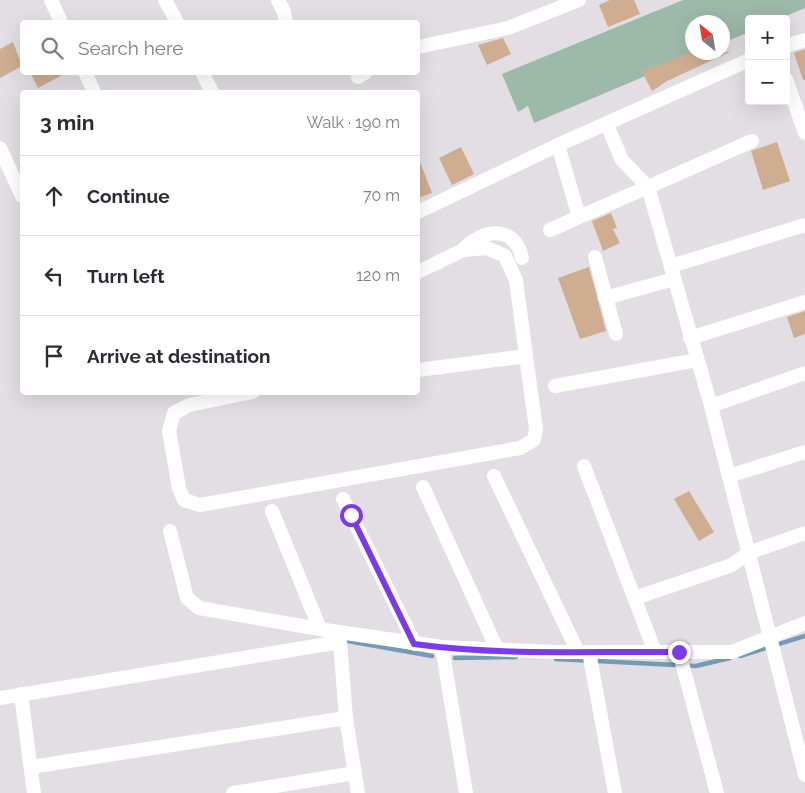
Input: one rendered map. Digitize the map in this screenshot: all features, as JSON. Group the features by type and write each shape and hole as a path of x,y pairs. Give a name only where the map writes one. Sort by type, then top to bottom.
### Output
{"street":[{"path":"51,0 60,20"},
{"path":"165,0 175,20"},
{"path":"278,0 286,20"},
{"path":"420,46 441,40 508,28 579,0"},
{"path":"790,45 805,40"},
{"path":"420,211 558,145 745,62"},
{"path":"86,75 93,90"},
{"path":"204,75 211,90"},
{"path":"790,90 805,132"},
{"path":"607,124 622,160 648,187 710,406 805,775"},
{"path":"550,230 752,141"},
{"path":"558,145 579,216"},
{"path":"0,148 20,192"},
{"path":"605,298 805,225"},
{"path":"420,271 463,250 472,241 493,233 506,234 514,240 522,258"},
{"path":"238,395 188,405 174,413 169,432 179,488 184,500 200,505 520,448 534,440 536,430 516,280 505,256 487,248 463,250"},
{"path":"595,257 616,334"},
{"path":"690,338 805,302"},
{"path":"420,370 526,356"},
{"path":"555,386 697,360"},
{"path":"710,406 805,373"},
{"path":"728,476 805,452"},
{"path":"584,466 655,652"},
{"path":"494,476 587,656 615,793"},
{"path":"423,487 496,650"},
{"path":"343,499 414,644"},
{"path":"272,511 320,629"},
{"path":"170,531 187,598 199,608 414,644 587,656 655,652 732,652 805,623"},
{"path":"635,598 732,565 748,553 805,533"},
{"path":"0,698 340,642 346,718 358,793"},
{"path":"442,647 466,793"},
{"path":"679,652 717,793"},
{"path":"21,694 34,793"},
{"path":"31,767 346,718"},
{"path":"233,793 355,773"}],"green space":[{"path":"683,0 805,0 805,8 788,15 745,15 745,34 730,40 730,15 685,15 685,59 534,123 528,106 518,112 502,74"}],"building":[{"path":"610,0 634,0 640,14 608,27 599,5"},
{"path":"503,38 511,54 487,65 478,45"},
{"path":"13,42 20,61 20,67 0,78 0,49"},
{"path":"805,49 805,80 803,80 794,53"},
{"path":"685,54 685,60 713,60 667,81 652,91 642,72 658,64 659,66"},
{"path":"32,75 62,75 38,88"},
{"path":"777,142 790,181 763,190 751,151"},
{"path":"461,147 474,174 452,185 439,158"},
{"path":"420,162 432,193 420,197"},
{"path":"611,213 617,228 613,229 620,243 603,251 592,221"},
{"path":"589,267 606,331 580,339 558,278"},
{"path":"805,311 805,334 794,338 787,317"},
{"path":"689,491 714,532 699,541 674,499"}],"waterway":[{"path":"740,656 805,636"},
{"path":"342,640 432,656"},
{"path":"455,658 516,657"},
{"path":"556,659 696,666 730,658"}],"route":[{"path":"351,515 414,644 556,652 679,652"}]}
